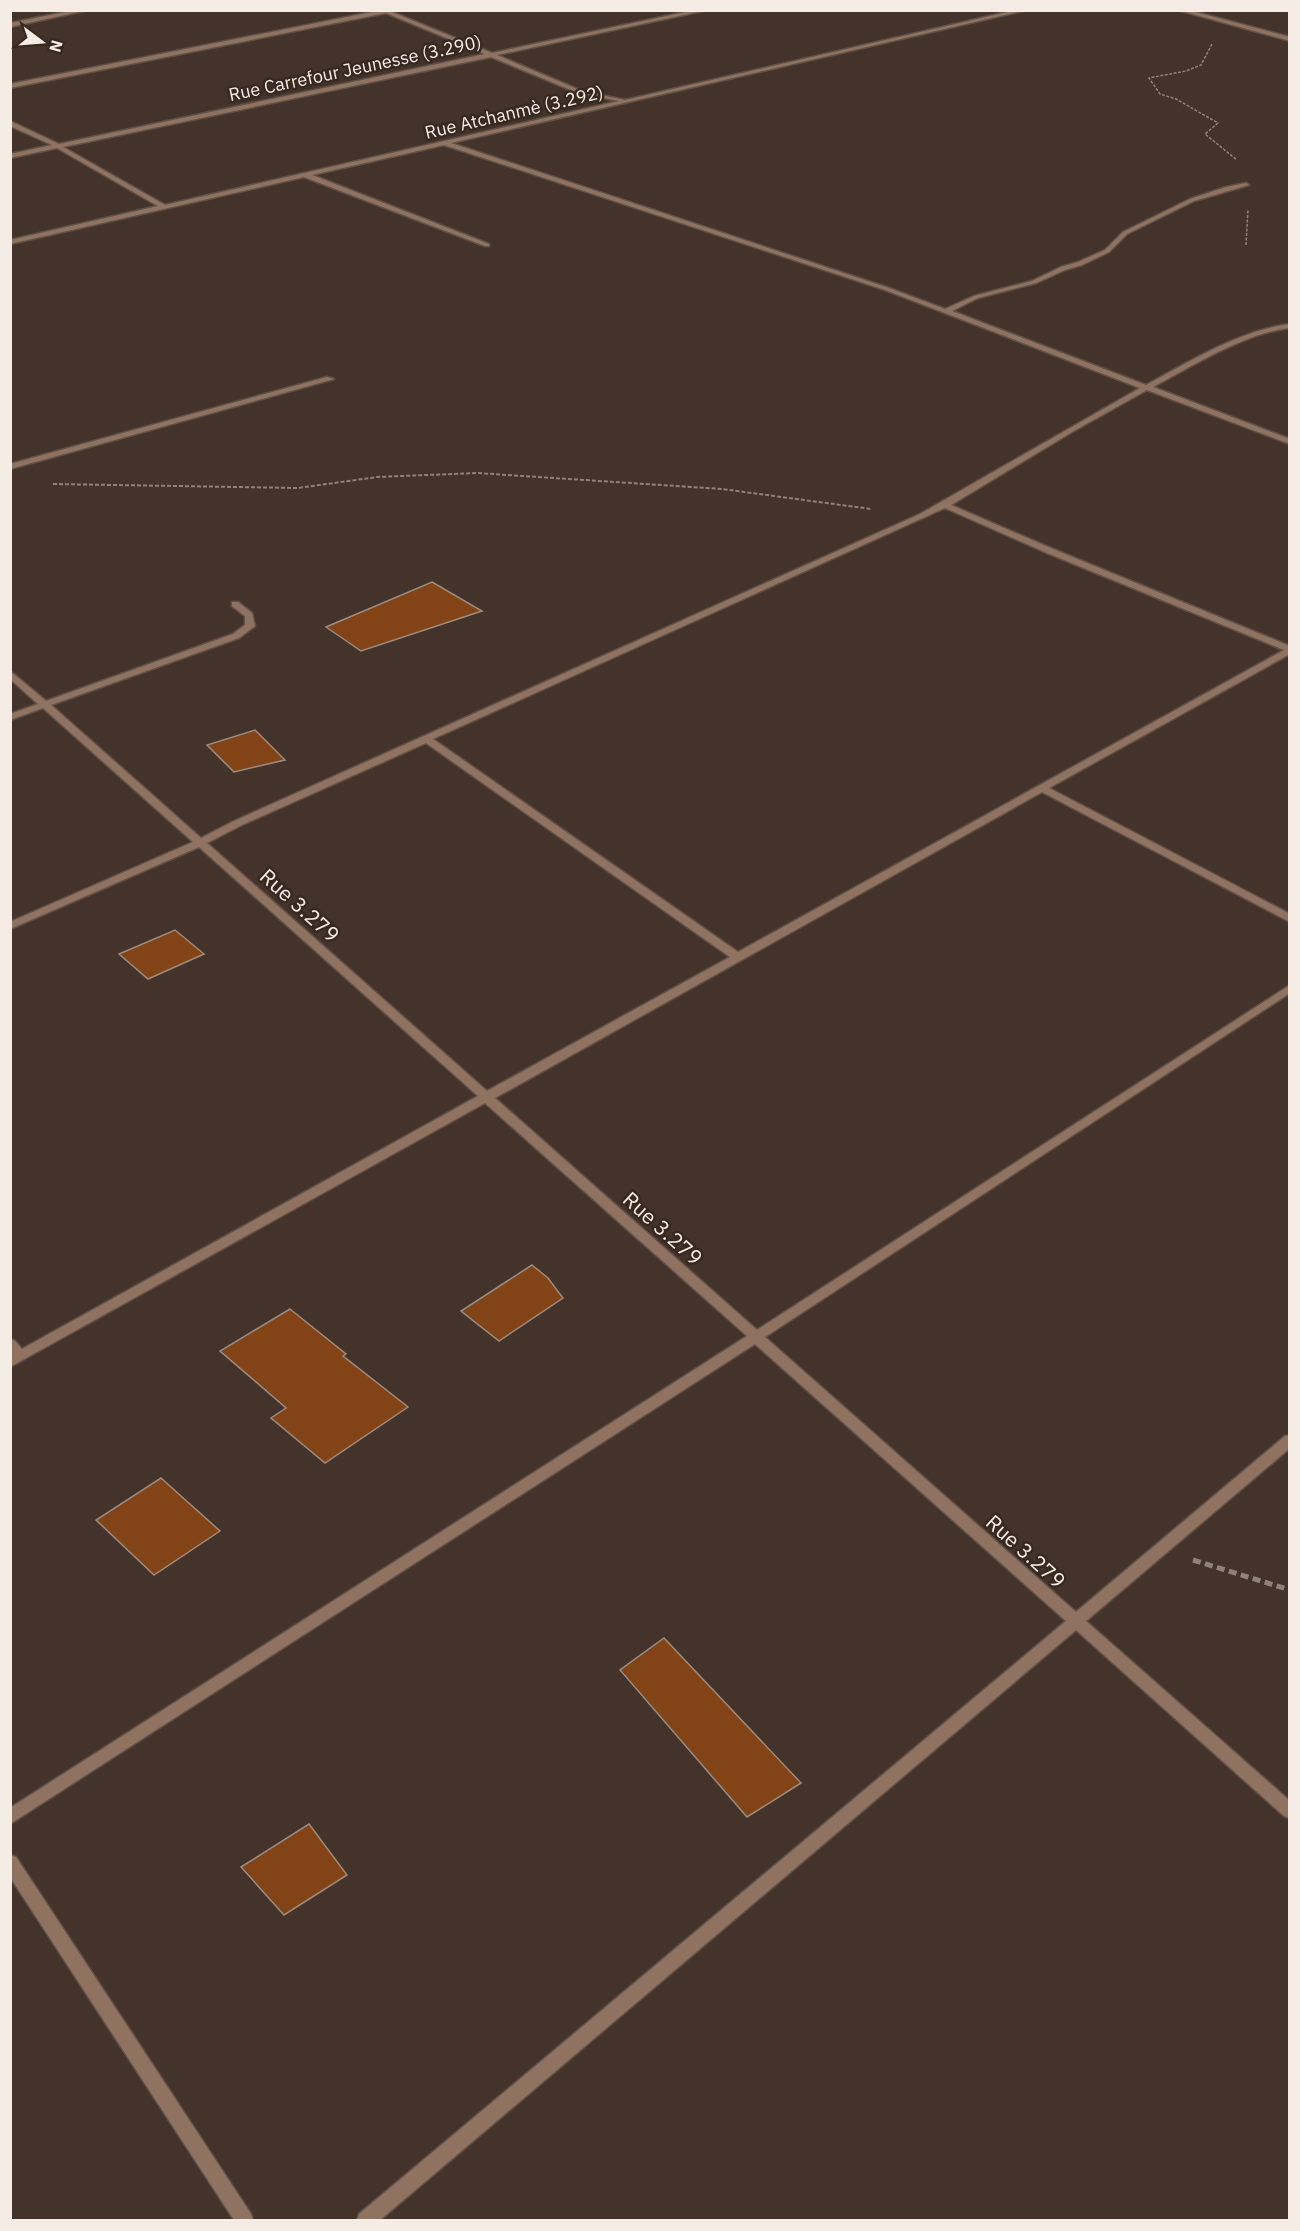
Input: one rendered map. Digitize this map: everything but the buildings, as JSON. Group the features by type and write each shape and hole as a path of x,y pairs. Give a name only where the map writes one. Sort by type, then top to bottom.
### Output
{"street":[{"path":"10,25 86,10"},
{"name":"Rue Carrefour Jeunesse (3.290)","path":"10,156 705,10"},
{"name":"Rue Atchanmè (3.292)","path":"10,242 1025,10"},
{"path":"1180,10 1290,39"},
{"path":"10,86 389,11 580,92 628,101"},
{"path":"580,92 588,110"},
{"path":"10,123 58,146 164,207"},
{"path":"444,143 887,289 1290,442"},
{"path":"305,175 487,245"},
{"path":"946,311 976,297 1034,282 1063,268 1080,264 1107,251 1125,233 1192,200 1228,188 1246,185"},
{"path":"10,926 200,843 923,516 1144,387 1221,349 1279,327 1290,326"},
{"path":"10,467 330,379"},
{"path":"945,505 1290,650"},
{"path":"10,717 236,636 250,626 249,615 235,604"},
{"path":"10,1344 15,1359 1290,650"},
{"name":"Rue 3.279","path":"10,674 1290,1811"},
{"path":"427,739 738,957"},
{"path":"1041,788 1290,919"},
{"path":"10,1817 756,1337 1290,988"},
{"path":"366,2220 1290,1440"},
{"path":"10,1862 244,2220"}],"path":[{"path":"1246,246 1246,216 1252,199 1242,168 1235,157 1214,145 1205,134 1218,123 1176,99 1160,94 1149,78 1186,70 1201,64 1209,46 1220,40 1242,37 1259,31"},
{"path":"46,483 298,488 377,477 477,473 722,489 923,516"},
{"path":"1159,1550 1290,1590"}]}
